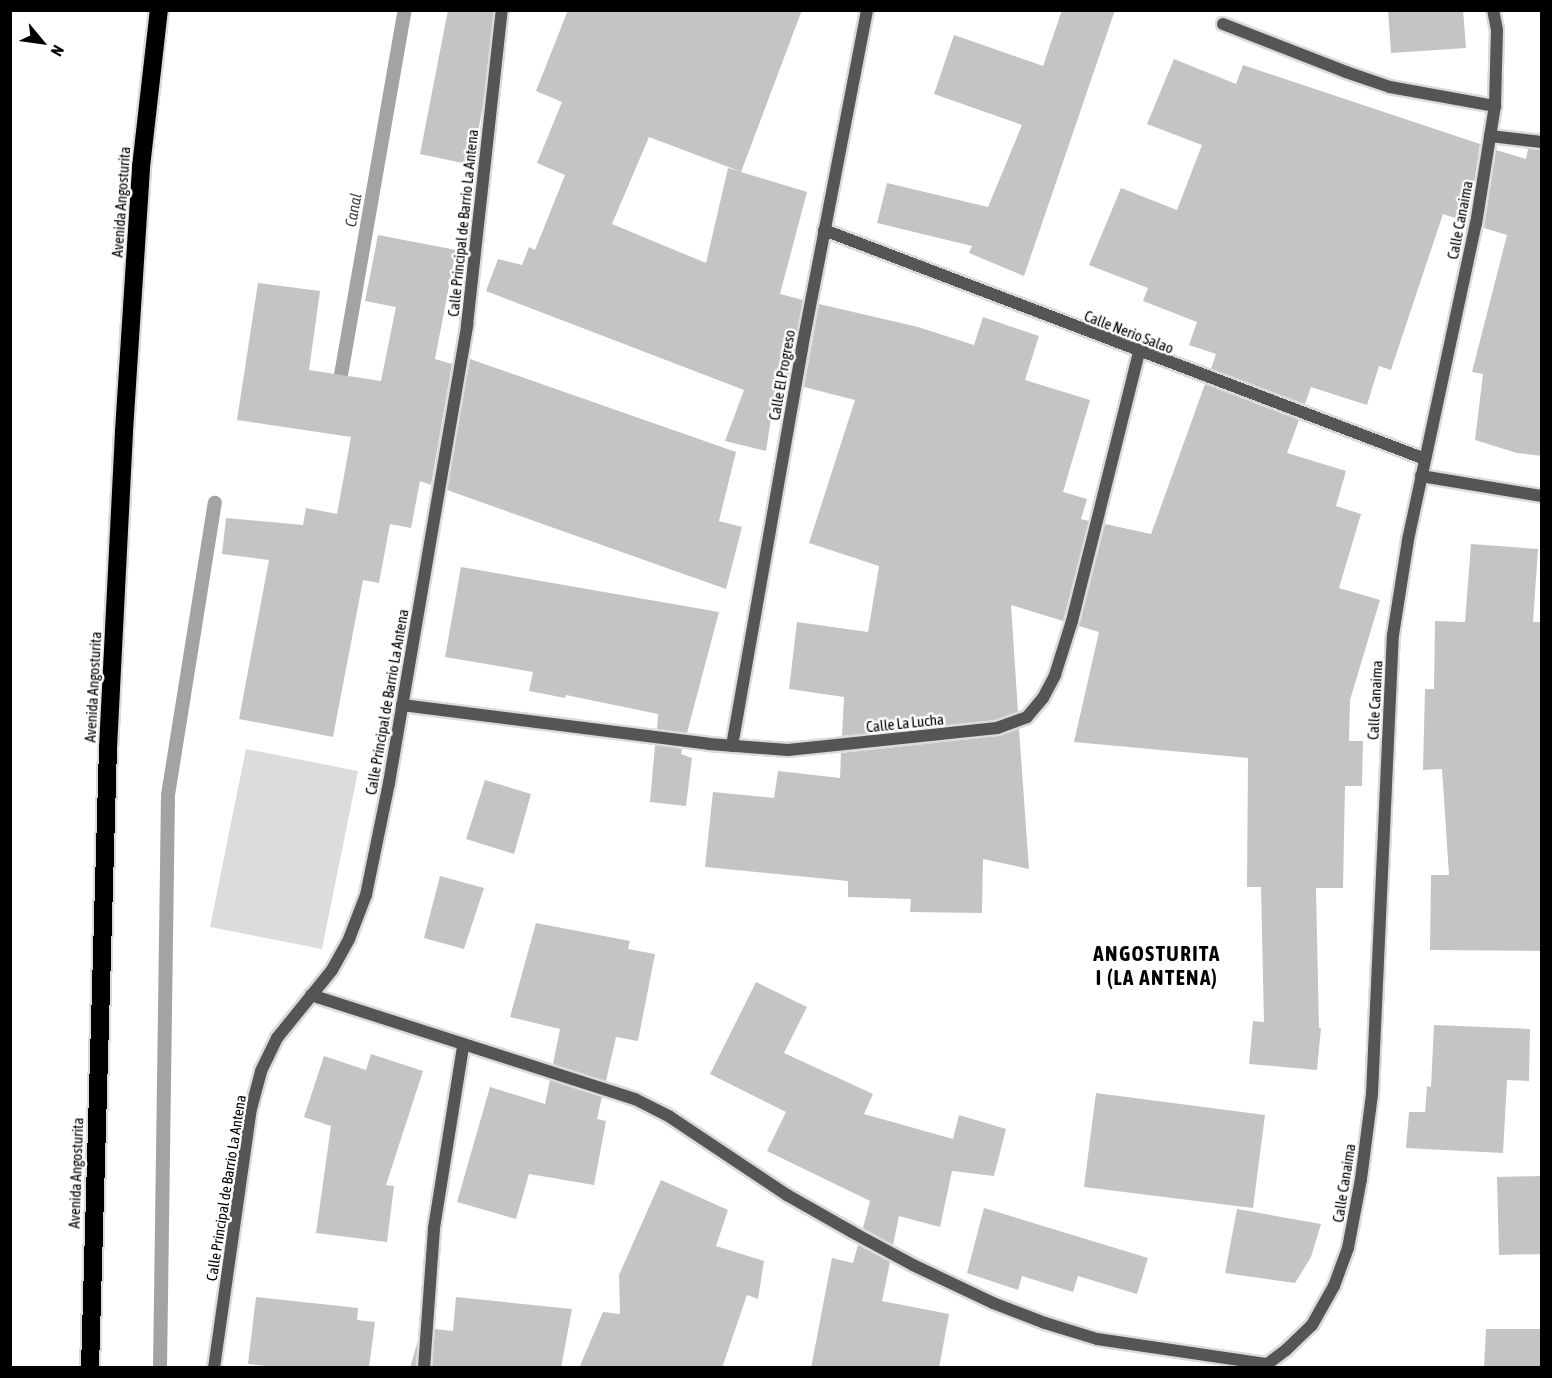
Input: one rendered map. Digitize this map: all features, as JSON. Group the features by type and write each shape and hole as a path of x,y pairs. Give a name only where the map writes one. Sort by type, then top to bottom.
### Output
{"highway":[{"name":"Avenida Angosturita","path":"90,1368 108,747 124,431 141,167 159,10"}],"street":[{"name":"Calle Principal de Barrio La Antena","path":"214,1368 251,1109 261,1071 277,1038 332,970 349,939 366,895 402,705 467,325 502,10"},
{"name":"Calle El Progreso","path":"732,746 824,230 867,10"},
{"name":"Calle Canaima","path":"1264,1366 1312,1325 1334,1286 1348,1248 1361,1179 1372,1094 1393,635 1408,540 1476,224 1495,106 1497,41 1493,10"},
{"path":"1223,24 1390,87 1495,106"},
{"path":"1490,136 1542,142"},
{"name":"Calle Nerio Salao","path":"824,230 1139,352 1425,459"},
{"name":"Calle La Lucha","path":"402,705 732,746 788,750 997,728 1027,717 1043,698 1055,675 1072,621 1139,352"},
{"path":"1421,476 1542,496"},
{"path":"311,995 463,1046 635,1099 670,1117 788,1195 852,1232 913,1265 993,1303 1097,1339 1264,1366"},
{"path":"424,1368 434,1228 463,1046"}],"shaded area":[{"path":"246,749 358,771 322,949 210,927"}],"building":[{"path":"448,10 494,10 483,105 472,165 420,154"},
{"path":"568,10 802,10 741,172 807,192 780,294 803,300 787,383 777,380 766,451 725,441 744,390 486,291 498,259 522,265 529,247 535,250 565,175 537,163 562,102 536,91","holes":["649,137 739,171 728,168 706,263 612,224"]},
{"path":"1062,10 1115,10 1024,276 969,253 972,246 877,223 887,183 988,207 1022,125 934,94 954,35 1043,66"},
{"path":"1388,10 1463,10 1466,48 1391,53"},
{"path":"1174,59 1236,84 1243,65 1480,144 1468,222 1443,214 1391,370 1379,366 1367,405 1311,387 1305,404 1211,369 1216,354 1189,345 1197,322 1143,301 1148,288 1089,265 1121,188 1177,210 1202,145 1147,124"},
{"path":"1528,149 1542,150 1542,456 1517,453 1475,440 1483,374 1472,372 1507,235 1484,228 1496,150 1526,159"},
{"path":"378,235 456,250 435,359 452,364 431,485 420,481 411,528 390,524 379,583 363,580 333,737 239,719 269,560 222,554 226,518 303,525 306,508 337,514 351,437 237,420 258,283 320,291 309,370 381,381 396,307 365,301"},
{"path":"819,304 918,327 974,345 983,317 1039,336 1025,380 1090,400 1063,492 1087,499 1081,519 1089,521 1063,621 1011,605 1018,712 995,720 842,736 844,697 789,689 797,622 868,632 879,566 809,543 855,400 804,387"},
{"path":"470,359 736,452 719,521 742,527 726,589 447,490"},
{"path":"1205,384 1299,420 1287,453 1346,471 1336,506 1361,514 1339,588 1380,600 1350,700 1349,741 1363,741 1362,786 1345,786 1343,888 1316,888 1319,1028 1321,1028 1317,1070 1249,1064 1253,1021 1264,1022 1261,887 1247,887 1248,758 1074,742 1099,632 1079,626 1105,524 1151,534"},
{"path":"1471,544 1538,549 1533,622 1542,622 1542,951 1430,950 1431,875 1449,875 1442,769 1423,770 1425,689 1434,689 1435,621 1465,622"},
{"path":"461,567 719,612 687,733 657,729 658,714 566,695 565,698 529,691 533,672 445,657"},
{"path":"1019,729 1029,869 983,859 982,913 910,912 911,899 848,897 848,881 705,867 713,792 774,798 778,771 840,778 841,753 998,736"},
{"path":"655,745 682,749 681,754 692,758 686,806 650,802"},
{"path":"485,780 531,794 514,854 466,839"},
{"path":"440,876 484,888 464,949 424,938"},
{"path":"536,923 630,941 628,949 655,954 638,1041 616,1037 606,1081 553,1064 560,1029 510,1017"},
{"path":"756,982 807,1007 784,1053 873,1094 864,1114 953,1139 959,1115 1006,1129 994,1176 952,1171 940,1227 899,1216 893,1245 863,1228 870,1201 767,1151 786,1112 710,1074"},
{"path":"1434,1025 1530,1029 1529,1081 1507,1080 1503,1153 1406,1148 1409,1112 1425,1112 1427,1086 1431,1087"},
{"path":"371,1054 423,1071 386,1185 394,1186 387,1242 316,1233 331,1126 304,1117 324,1056 366,1070"},
{"path":"550,1080 602,1097 597,1119 606,1121 594,1185 529,1174 516,1219 457,1202 490,1087 545,1104"},
{"path":"1096,1093 1265,1115 1253,1208 1084,1187"},
{"path":"1542,1176 1542,1254 1499,1255 1497,1177"},
{"path":"661,1180 728,1210 716,1246 764,1261 758,1299 747,1295 722,1368 579,1368 603,1312 620,1314 619,1275"},
{"path":"984,1208 1148,1258 1137,1294 1078,1276 1073,1292 1022,1276 1018,1290 967,1273"},
{"path":"1237,1209 1321,1224 1311,1257 1295,1283 1225,1273"},
{"path":"858,1245 890,1262 882,1301 949,1314 939,1368 811,1368 832,1258 853,1263"},
{"path":"256,1297 358,1308 357,1320 375,1322 369,1368 282,1368 248,1364"},
{"path":"456,1297 572,1309 561,1368 432,1368 435,1329 453,1331"},
{"path":"1486,1329 1542,1329 1542,1368 1484,1368"},
{"path":"418,1340 416,1368 410,1368"}],"waterway":[{"name":"Canal","path":"338,392 405,10"},
{"path":"160,1368 168,795 215,503"}],"district":[{"name":"ANGOSTURITA I (LA ANTENA)","path":"1157,965"}]}
